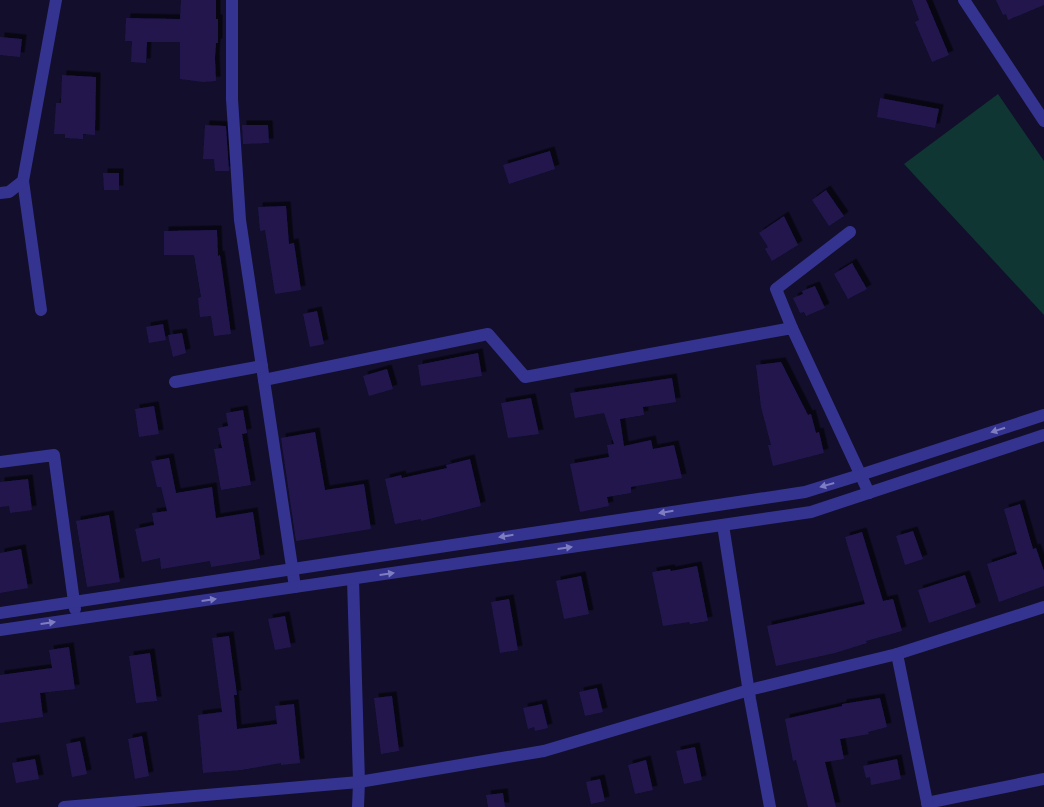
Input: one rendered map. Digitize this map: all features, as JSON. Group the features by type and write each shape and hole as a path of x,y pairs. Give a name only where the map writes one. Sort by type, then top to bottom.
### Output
{"street":[{"path":"41,310 23,181 56,0"},
{"path":"232,0 232,99 240,220 295,587"},
{"path":"964,0 1044,121"},
{"path":"0,194 9,192 23,181"},
{"path":"850,232 776,289 792,328 869,494"},
{"path":"264,380 488,334 525,377 792,328"},
{"path":"175,382 262,366"},
{"path":"0,613 805,492 1044,414"},
{"path":"0,630 811,512 1044,435"},
{"path":"0,462 54,455 76,619"},
{"path":"723,525 770,807"},
{"path":"353,579 359,782 358,807"},
{"path":"64,807 359,782 544,752 749,690 897,654 1044,607"},
{"path":"897,654 928,805 1044,779"}],"green space":[{"path":"998,94 1044,161 1044,315 904,164"}],"building":[{"path":"181,0 216,0 218,43 216,43 215,58 216,81 203,82 180,79 180,42 147,42 146,63 131,62 132,41 125,41 126,18 180,19"},
{"path":"912,0 926,0 949,55 932,62 915,22 919,20"},
{"path":"996,0 1044,0 1044,5 1008,20 1006,14 1003,15"},
{"path":"0,37 22,39 20,57 0,55"},
{"path":"62,75 96,77 95,135 83,134 83,139 65,138 65,134 54,134 56,103 61,103"},
{"path":"880,98 939,109 935,128 877,117"},
{"path":"205,125 226,126 229,171 215,171 214,159 203,159"},
{"path":"242,125 268,125 269,143 243,144"},
{"path":"550,151 555,169 509,184 503,165"},
{"path":"103,173 119,173 119,190 104,190"},
{"path":"826,190 844,216 829,226 812,200"},
{"path":"286,206 289,244 294,243 301,290 275,294 265,230 260,231 258,207"},
{"path":"784,216 798,245 772,261 765,249 768,247 759,233"},
{"path":"217,230 218,256 220,255 231,334 214,336 211,316 200,317 198,298 201,297 194,255 164,255 164,231"},
{"path":"852,263 867,289 848,299 834,274"},
{"path":"815,286 825,308 806,316 804,312 800,313 793,298 803,294 802,291"},
{"path":"317,311 324,344 310,347 303,314"},
{"path":"163,324 166,340 149,343 146,327"},
{"path":"182,333 186,353 173,357 168,335"},
{"path":"478,353 482,376 421,386 418,365"},
{"path":"781,362 808,415 811,414 816,433 819,432 824,453 773,466 768,445 771,445 761,407 756,365"},
{"path":"387,369 393,389 369,396 363,376"},
{"path":"672,378 676,402 643,407 644,415 620,419 624,446 651,440 653,449 674,445 682,478 631,487 631,493 607,497 609,506 580,512 570,464 609,457 607,445 614,444 604,413 575,418 570,393"},
{"path":"531,398 539,434 508,438 501,403"},
{"path":"154,406 159,434 139,437 135,409"},
{"path":"243,410 247,433 242,434 251,485 221,490 214,449 222,448 218,428 228,426 226,413"},
{"path":"315,432 325,490 364,484 371,529 296,541 281,438"},
{"path":"169,458 176,493 212,487 216,518 253,512 260,559 211,567 210,561 161,569 160,558 142,562 135,529 154,525 152,513 167,511 161,487 157,487 151,461"},
{"path":"470,459 481,506 421,521 421,519 395,524 385,479 401,475 402,478 447,468 446,465"},
{"path":"28,479 32,510 10,513 9,506 0,507 0,482"},
{"path":"1020,504 1033,549 1036,548 1044,571 1044,586 999,602 987,564 1017,554 1004,509"},
{"path":"109,515 120,582 87,587 76,521"},
{"path":"913,531 923,559 905,565 896,536"},
{"path":"862,532 883,601 893,599 902,631 866,641 867,643 835,653 776,666 767,626 865,604 845,537"},
{"path":"21,549 28,588 0,593 0,553"},
{"path":"697,566 708,621 663,626 652,572 670,569 671,571"},
{"path":"965,575 976,607 929,623 918,590"},
{"path":"581,576 589,614 564,619 556,581"},
{"path":"509,599 518,650 500,653 491,602"},
{"path":"285,616 291,647 275,650 268,619"},
{"path":"229,636 237,695 234,695 237,729 277,724 275,706 294,704 300,763 281,765 281,763 241,770 203,773 198,715 222,712 212,638"},
{"path":"69,647 75,689 40,693 43,717 0,723 0,675 52,668 49,650"},
{"path":"150,653 157,701 136,703 129,656"},
{"path":"597,688 603,712 585,716 579,692"},
{"path":"392,696 399,751 381,754 374,698"},
{"path":"880,698 887,727 868,732 869,734 840,739 844,759 825,762 836,807 808,807 796,760 793,761 785,719 842,706 842,704"},
{"path":"542,704 548,728 535,731 534,727 528,729 523,708"},
{"path":"142,736 149,776 135,779 128,739"},
{"path":"80,741 87,774 72,777 66,744"},
{"path":"695,747 702,780 684,784 676,751"},
{"path":"35,759 39,779 16,783 12,763"},
{"path":"897,759 901,779 871,785 870,777 866,778 863,766"},
{"path":"646,760 653,790 635,794 628,765"},
{"path":"600,779 605,801 591,804 586,782"},
{"path":"503,793 505,807 488,807 486,795"}]}
